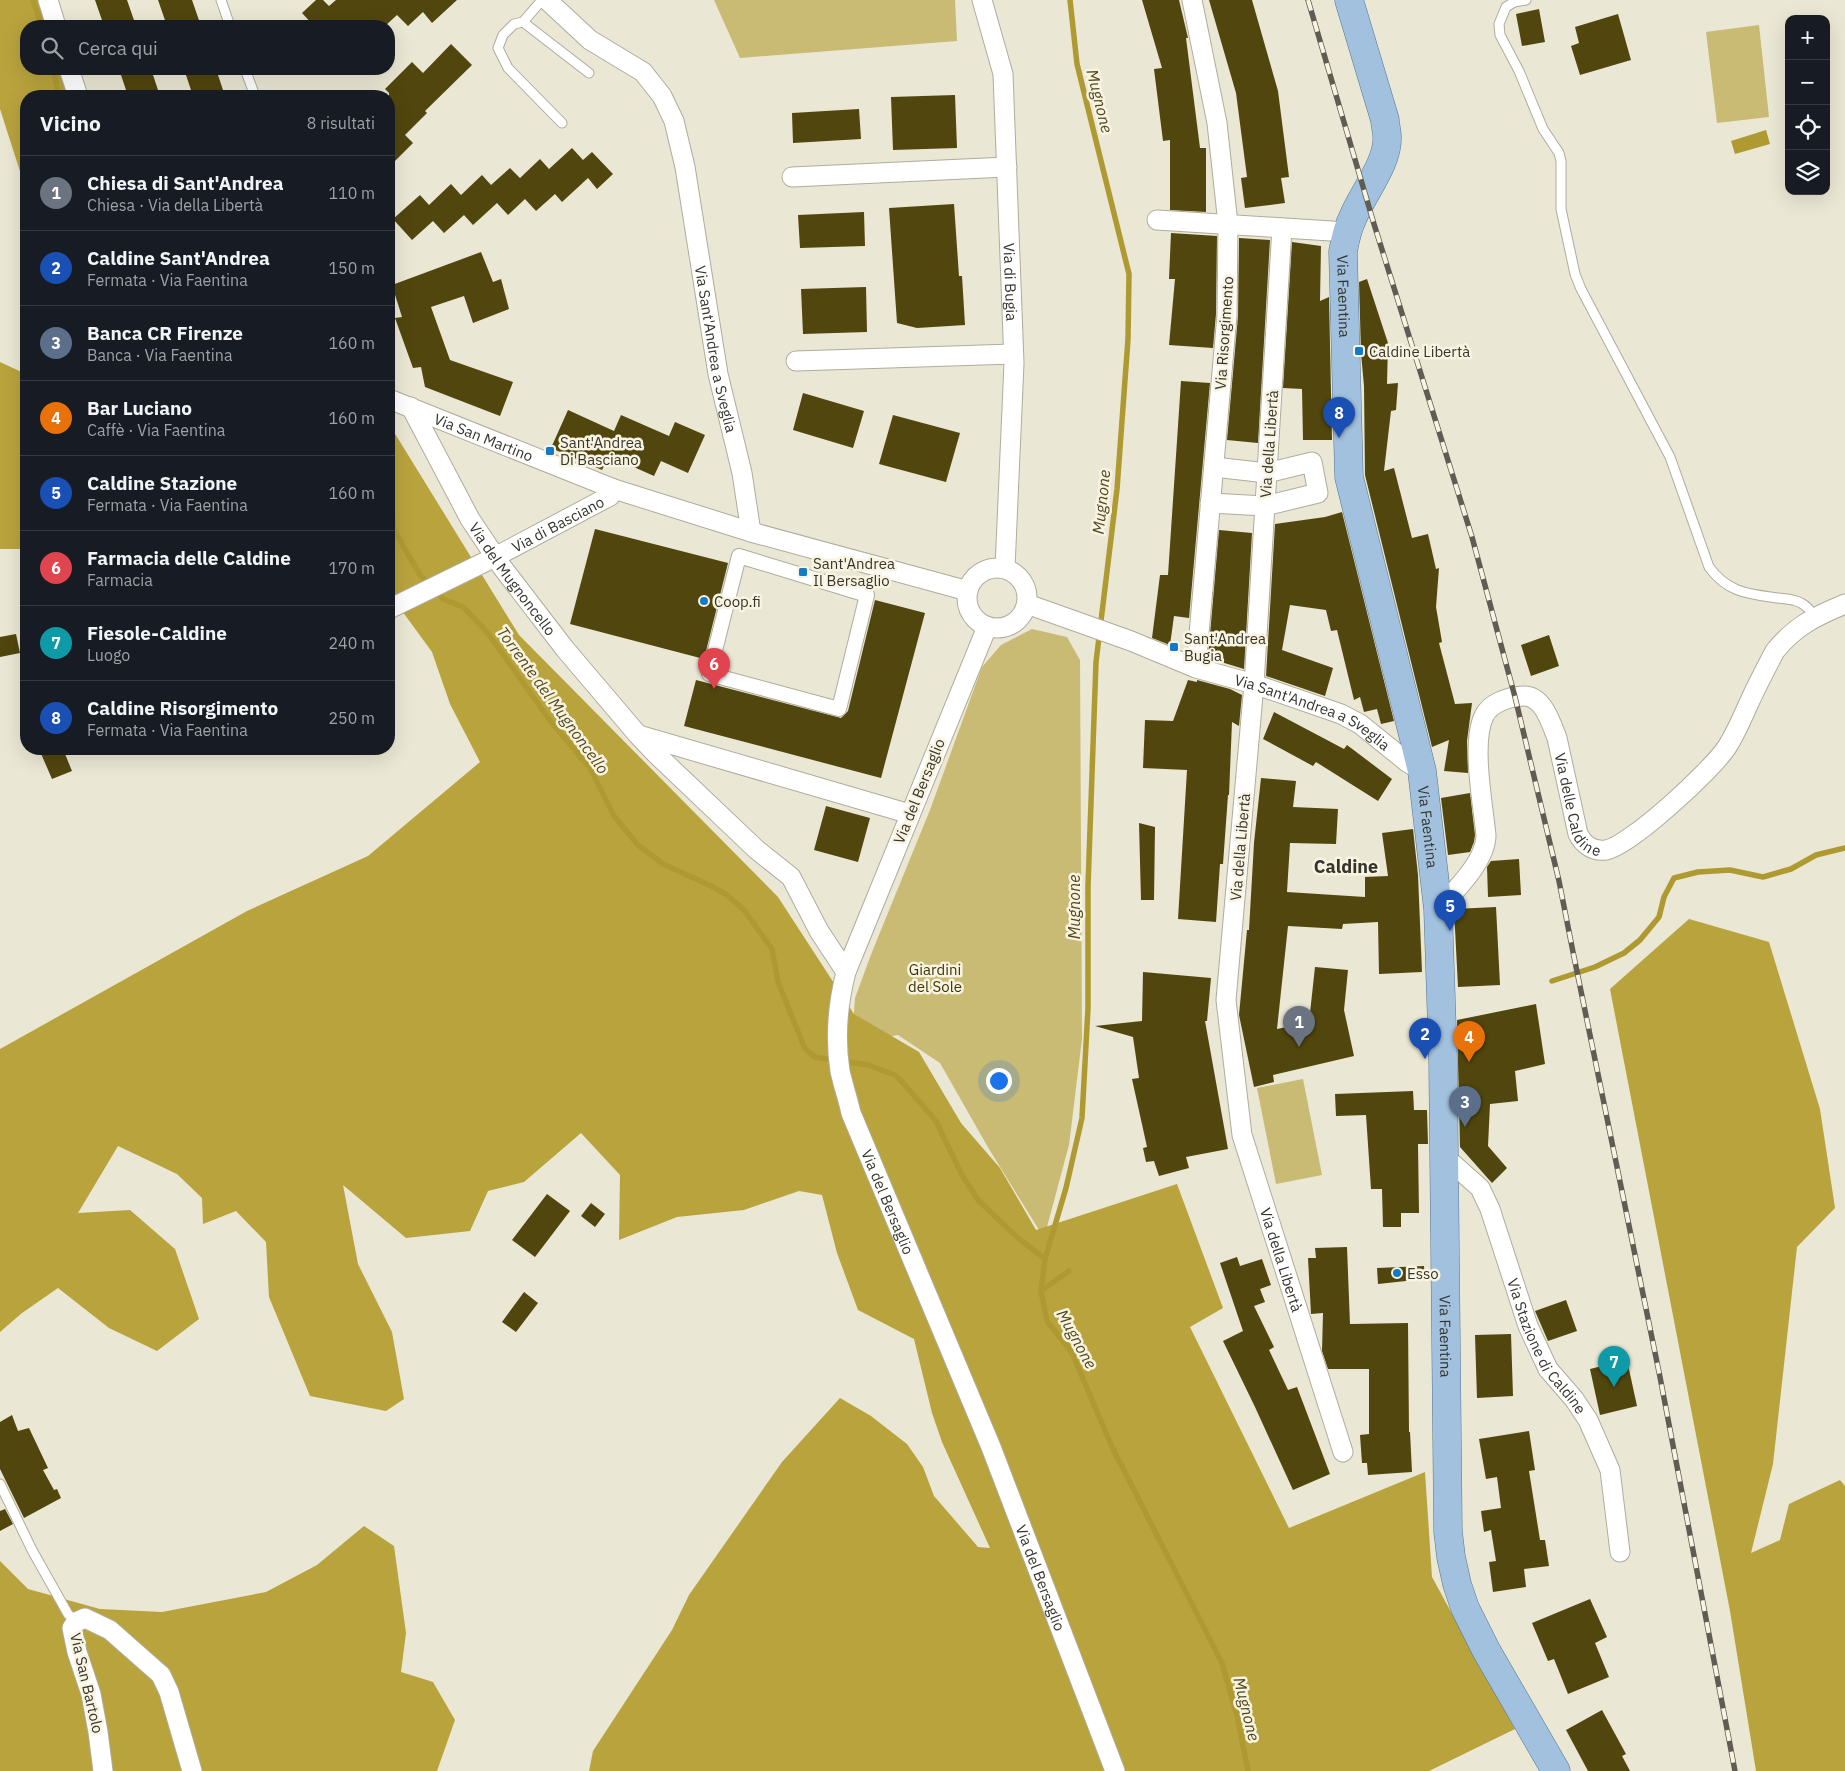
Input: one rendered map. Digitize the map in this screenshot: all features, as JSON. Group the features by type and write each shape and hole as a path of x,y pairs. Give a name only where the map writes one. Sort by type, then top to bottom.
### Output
{"main road":[{"name":"Via Faentina","path":"1349,0 1388,137 1385,154 1347,232 1343,252 1349,477 1422,771 1438,910 1444,1156 1448,1531 1451,1557 1465,1608 1486,1650 1556,1771"}],"street":[{"path":"48,0 54,20"},
{"name":"Via Sant'Andrea a Sveglia","path":"547,0 590,40 643,72 662,96 674,121 685,167 718,374 742,473 750,532"},
{"name":"Via di Bugia","path":"982,0 1003,74 1007,167 1013,354 1005,568"},
{"name":"Via Risorgimento","path":"1192,0 1217,124 1228,224 1227,315 1196,668"},
{"path":"71,75 76,90"},
{"path":"792,177 1007,167"},
{"path":"1157,220 1347,232"},
{"name":"Via della Libertà","path":"1282,228 1254,684 1226,1000 1242,1135 1343,1452"},
{"path":"796,361 1013,354"},
{"name":"Via San Martino","path":"395,401 614,489 750,532"},
{"name":"Via del Mugnoncello","path":"411,407 470,519 495,557 565,649 656,754 757,850 791,878 819,931 846,972"},
{"path":"1210,503 1265,506 1318,493 1312,462 1267,473 1214,467"},
{"name":"Via di Basciano","path":"395,606 495,557 610,496 614,489"},
{"path":"750,532 968,590"},
{"path":"739,556 867,595 839,709 709,674 739,556"},
{"path":"1005,568 1022,580 1027,590 1027,604 1023,614 1016,622 999,628 987,627 972,615 967,601 968,590 978,574 987,569 1005,568"},
{"name":"Via Sant'Andrea a Sveglia","path":"1027,604 1132,641 1196,668 1254,684 1342,714 1360,724 1407,762 1422,771"},
{"name":"Via delle Caldine","path":"1438,910 1474,866 1484,848 1486,835 1478,746 1484,715 1494,704 1524,696 1534,699 1539,703 1552,724 1557,738 1578,834 1589,847 1597,850 1608,850 1624,843 1648,824 1718,758 1732,739 1775,652 1796,629 1815,617 1845,604"},
{"name":"Via del Bersaglio","path":"987,627 846,972 839,998 840,1072 851,1113 991,1447 1115,1771"},
{"path":"638,735 910,814"},
{"name":"Via Stazione di Caldine","path":"1444,1156 1480,1188 1490,1209 1528,1326 1540,1352 1548,1369 1574,1399 1592,1428 1610,1470 1620,1552"},
{"name":"Via San Bartolo","path":"103,1771 100,1740 91,1694 77,1652 72,1628 76,1622 85,1618 110,1630 161,1675 169,1692 192,1771"}],"lane":[{"path":"221,0 228,20"},
{"path":"542,0 522,22 514,24 504,36 498,48 508,68 562,123"},
{"path":"1526,0 1514,2 1506,7 1499,24 1500,35 1519,71 1543,129 1559,153 1562,208 1574,274 1670,457 1707,563 1715,575 1731,588 1743,593 1795,600 1807,607 1815,617"},
{"path":"522,22 589,73"},
{"path":"247,75 253,90"},
{"path":"0,1484 32,1550 68,1614 76,1622"}],"green space":[{"path":"714,0 955,0 957,41 740,58"},
{"path":"1759,25 1769,117 1717,123 1706,32"},
{"name":"Giardini del Sole","path":"1032,629 1067,637 1080,660 1082,1039 1069,1145 1044,1238 989,1149 940,1063 898,1035 852,1043 855,998 930,810 982,667 1001,645"},
{"path":"1303,1079 1322,1175 1276,1184 1257,1088"}],"shaded area":[{"path":"0,0 40,0 46,20 20,20 20,75 63,75 66,90 20,90 20,171 0,109"},
{"path":"1766,130 1770,144 1735,154 1731,141"},
{"path":"0,362 20,371 20,549 0,549"},
{"path":"395,434 519,635 778,897 854,1014 919,1052 961,1123 1000,1168 1036,1230 1177,1184 1223,1308 1190,1327 1289,1528 1425,1472 1432,1577 1515,1729 1429,1771 589,1771 593,1751 672,1630 689,1595 782,1462 840,1398 871,1416 907,1444 923,1467 934,1496 978,1547 990,1548 942,1442 932,1413 914,1339 858,1310 837,1253 822,1195 799,1191 744,1210 677,1217 619,1240 620,1175 581,1133 524,1182 488,1191 470,1231 406,1238 343,1185 358,1264 392,1332 404,1399 386,1411 310,1396 269,1297 266,1242 236,1211 203,1224 202,1198 177,1174 118,1146 78,1213 130,1210 175,1249 199,1319 157,1351 109,1328 58,1288 22,1313 0,1332 0,1049 247,911 368,856 480,762 450,704 432,652 395,601"},
{"path":"1689,919 1769,942 1820,1109 1835,1208 1797,1247 1773,1464 1751,1553 1780,1540 1789,1504 1840,1480 1845,1486 1845,1771 1756,1771 1730,1611 1610,989"},
{"path":"364,1526 394,1546 406,1633 401,1672 433,1682 455,1720 437,1771 0,1771 0,1561 28,1589 100,1609 162,1612 266,1592 317,1565"}],"building":[{"path":"95,0 127,0 134,20 102,20"},
{"path":"158,0 192,0 199,20 165,20"},
{"path":"316,0 323,0 329,6 336,0 457,0 432,23 423,12 408,26 397,15 392,20 308,20 302,13"},
{"path":"1142,0 1179,0 1188,38 1186,38 1200,148 1206,148 1206,212 1170,210 1170,140 1163,141 1154,69 1162,68"},
{"path":"1209,0 1252,0 1278,91 1289,177 1281,178 1285,203 1245,208 1241,178 1247,177 1236,93"},
{"path":"1539,9 1545,42 1522,46 1516,14"},
{"path":"1618,14 1631,60 1580,75 1571,46 1579,43 1575,27"},
{"path":"451,44 472,65 425,111 427,113 405,135 413,143 395,161 395,90 385,89 412,62 423,73"},
{"path":"121,75 153,75 158,90 126,90"},
{"path":"186,75 218,75 223,90 191,90"},
{"path":"955,95 957,148 893,150 891,97"},
{"path":"859,109 861,139 793,143 792,113"},
{"path":"572,148 583,160 592,152 613,174 597,189 588,178 562,202 555,194 536,211 525,199 508,215 497,203 473,225 464,215 444,233 433,221 412,240 395,221 395,217 420,195 429,205 451,184 461,195 482,175 491,185 510,168 520,178 540,159 549,169"},
{"path":"954,204 959,276 962,276 965,325 917,328 897,323 889,208"},
{"path":"864,212 865,246 800,248 798,215"},
{"path":"1171,233 1217,236 1216,314 1213,348 1169,345 1175,279 1169,279"},
{"path":"1239,238 1270,240 1258,443 1227,440 1238,316"},
{"path":"1292,242 1321,246 1320,301 1329,297 1332,440 1303,440 1302,389 1283,388"},
{"path":"481,252 493,282 501,279 509,309 473,323 464,296 431,307 450,360 513,382 500,416 425,387 421,367 413,368 395,318 402,317 395,295 395,284"},
{"path":"1367,279 1388,343 1387,384 1398,383 1396,410 1391,411 1384,471 1394,468 1412,538 1428,534 1436,569 1439,568 1436,607 1442,642 1439,643 1455,704 1472,703 1467,741 1468,773 1444,771 1449,740 1432,747 1365,475 1364,386 1359,282"},
{"path":"866,287 867,332 803,334 801,289"},
{"path":"1181,381 1210,383 1189,618 1174,616 1170,645 1152,638 1160,575 1168,575"},
{"path":"803,393 864,411 853,448 793,430"},
{"path":"568,410 614,431 621,415 669,436 675,422 705,435 688,473 661,461 654,476 609,456 602,470 551,448"},
{"path":"893,415 960,433 946,482 879,464"},
{"path":"1342,512 1394,721 1381,724 1377,709 1364,712 1360,697 1354,700 1337,630 1331,631 1326,610 1290,605 1282,650 1333,668 1325,696 1266,676 1275,524 1325,517"},
{"path":"595,529 728,563 704,659 570,624"},
{"path":"1219,530 1252,533 1244,669 1208,658"},
{"path":"875,600 925,613 881,778 684,726 696,680 841,718 848,711"},
{"path":"16,634 20,653 0,657 0,637"},
{"path":"1549,635 1559,666 1531,676 1521,645"},
{"path":"1188,680 1197,682 1197,680 1230,689 1242,695 1239,726 1232,722 1229,795 1223,864 1220,864 1216,922 1178,919 1187,770 1143,768 1145,720 1173,721"},
{"path":"1274,712 1344,749 1347,745 1392,779 1378,801 1316,762 1313,766 1263,739"},
{"path":"42,755 65,755 72,771 52,779"},
{"path":"1261,778 1296,781 1293,807 1338,809 1336,844 1290,843 1287,892 1365,897 1365,877 1388,876 1382,833 1413,829 1418,875 1422,972 1379,974 1378,922 1343,924 1342,929 1288,926 1277,1029 1309,1022 1315,967 1348,970 1344,1010 1354,1056 1273,1075 1274,1082 1254,1087 1239,1015 1247,930 1249,930 1254,843"},
{"path":"1470,793 1475,835 1474,842 1470,852 1448,855 1441,798"},
{"path":"826,806 870,818 858,862 814,850"},
{"path":"1139,823 1155,827 1154,900 1141,900"},
{"path":"1519,859 1521,895 1488,897 1487,867 1491,861"},
{"path":"1496,907 1500,985 1458,987 1454,909"},
{"path":"1143,972 1211,978 1207,1021 1205,1021 1228,1149 1186,1157 1189,1168 1159,1176 1154,1161 1146,1162 1143,1148 1147,1147 1132,1079 1139,1078 1133,1037 1095,1026 1142,1021"},
{"path":"1536,1004 1545,1064 1515,1071 1518,1101 1490,1104 1488,1146 1507,1168 1492,1183 1460,1147 1457,1020"},
{"path":"1413,1091 1414,1110 1427,1110 1428,1144 1418,1144 1419,1213 1401,1213 1401,1227 1383,1227 1382,1189 1371,1189 1366,1115 1336,1116 1335,1094"},
{"path":"547,1194 570,1211 535,1257 512,1240"},
{"path":"591,1203 605,1214 595,1227 581,1216"},
{"path":"1347,1247 1350,1324 1408,1323 1409,1432 1412,1472 1368,1475 1367,1463 1362,1463 1360,1435 1369,1434 1369,1369 1328,1369 1322,1351 1323,1313 1311,1314 1308,1258 1316,1258 1315,1248"},
{"path":"1237,1257 1240,1266 1262,1259 1271,1285 1260,1289 1265,1302 1254,1306 1274,1347 1269,1350 1288,1390 1297,1387 1330,1474 1293,1490 1223,1341 1243,1331 1220,1263"},
{"path":"1424,1266 1425,1279 1421,1279 1421,1281 1378,1284 1377,1268"},
{"path":"524,1292 538,1303 516,1332 502,1322"},
{"path":"1566,1300 1577,1331 1548,1341 1535,1311"},
{"path":"1511,1334 1513,1396 1477,1398 1475,1335"},
{"path":"1627,1360 1637,1406 1600,1415 1590,1369"},
{"path":"12,1415 18,1431 29,1428 48,1468 43,1470 54,1490 57,1489 61,1498 24,1518 0,1469 0,1422"},
{"path":"1529,1431 1535,1470 1529,1471 1540,1540 1545,1540 1549,1566 1524,1569 1526,1587 1493,1592 1489,1562 1496,1561 1491,1530 1484,1532 1481,1511 1501,1508 1497,1477 1486,1479 1479,1439"},
{"path":"5,1509 13,1524 0,1531 0,1511"},
{"path":"1590,1599 1607,1637 1595,1643 1609,1677 1568,1694 1554,1659 1548,1661 1532,1623"},
{"path":"1602,1710 1626,1754 1622,1756 1630,1771 1588,1771 1566,1730"}],"waterway":[{"name":"Torrente del Mugnoncello","path":"33,0 40,20"},
{"name":"Mugnone","path":"1070,0 1077,64 1129,274 1128,339 1117,489 1096,662 1088,886 1088,1008 1082,1118 1066,1188 1045,1259 1041,1291 1047,1321 1072,1353 1112,1447 1222,1663 1237,1716 1248,1771"},
{"name":"Torrente del Mugnoncello","path":"54,75 58,90"},
{"name":"Torrente del Mugnoncello","path":"395,532 420,575 443,599 463,607 487,632 551,722 590,768 614,816 638,845 663,864 727,895 744,910 772,949 778,982 805,1049 815,1057 868,1065 895,1075 936,1121 962,1175 978,1200 1017,1237 1045,1259"},
{"path":"1552,981 1595,967 1624,953 1640,940 1659,917 1664,897 1674,878 1698,872 1730,870 1763,877 1791,869 1816,855 1845,848"},
{"path":"1041,1291 1069,1271"}],"railway":[{"path":"1308,0 1374,224 1472,537 1515,697 1559,881 1660,1377 1735,1771"}],"place":[{"name":"Caldine Libertà","path":"1359,351"},
{"name":"Caldine Risorgimento","path":"1339,438"},
{"name":"Sant'Andrea Di Basciano","path":"550,451"},
{"name":"Sant'Andrea Il Bersaglio","path":"803,572"},
{"name":"Coop.fi","path":"704,601"},
{"name":"Sant'Andrea Bugia","path":"1174,647"},
{"name":"Farmacia delle Caldine","path":"714,689"},
{"name":"Caldine Stazione","path":"1450,931"},
{"name":"Chiesa di Sant'Andrea","path":"1299,1047"},
{"name":"Caldine Sant'Andrea","path":"1425,1059"},
{"name":"Bar Luciano","path":"1469,1062"},
{"name":"Banca CR Firenze","path":"1465,1127"},
{"name":"Esso","path":"1397,1273"},
{"name":"Fiesole-Caldine","path":"1614,1387"}],"district":[{"name":"Caldine","path":"1346,866"}]}
